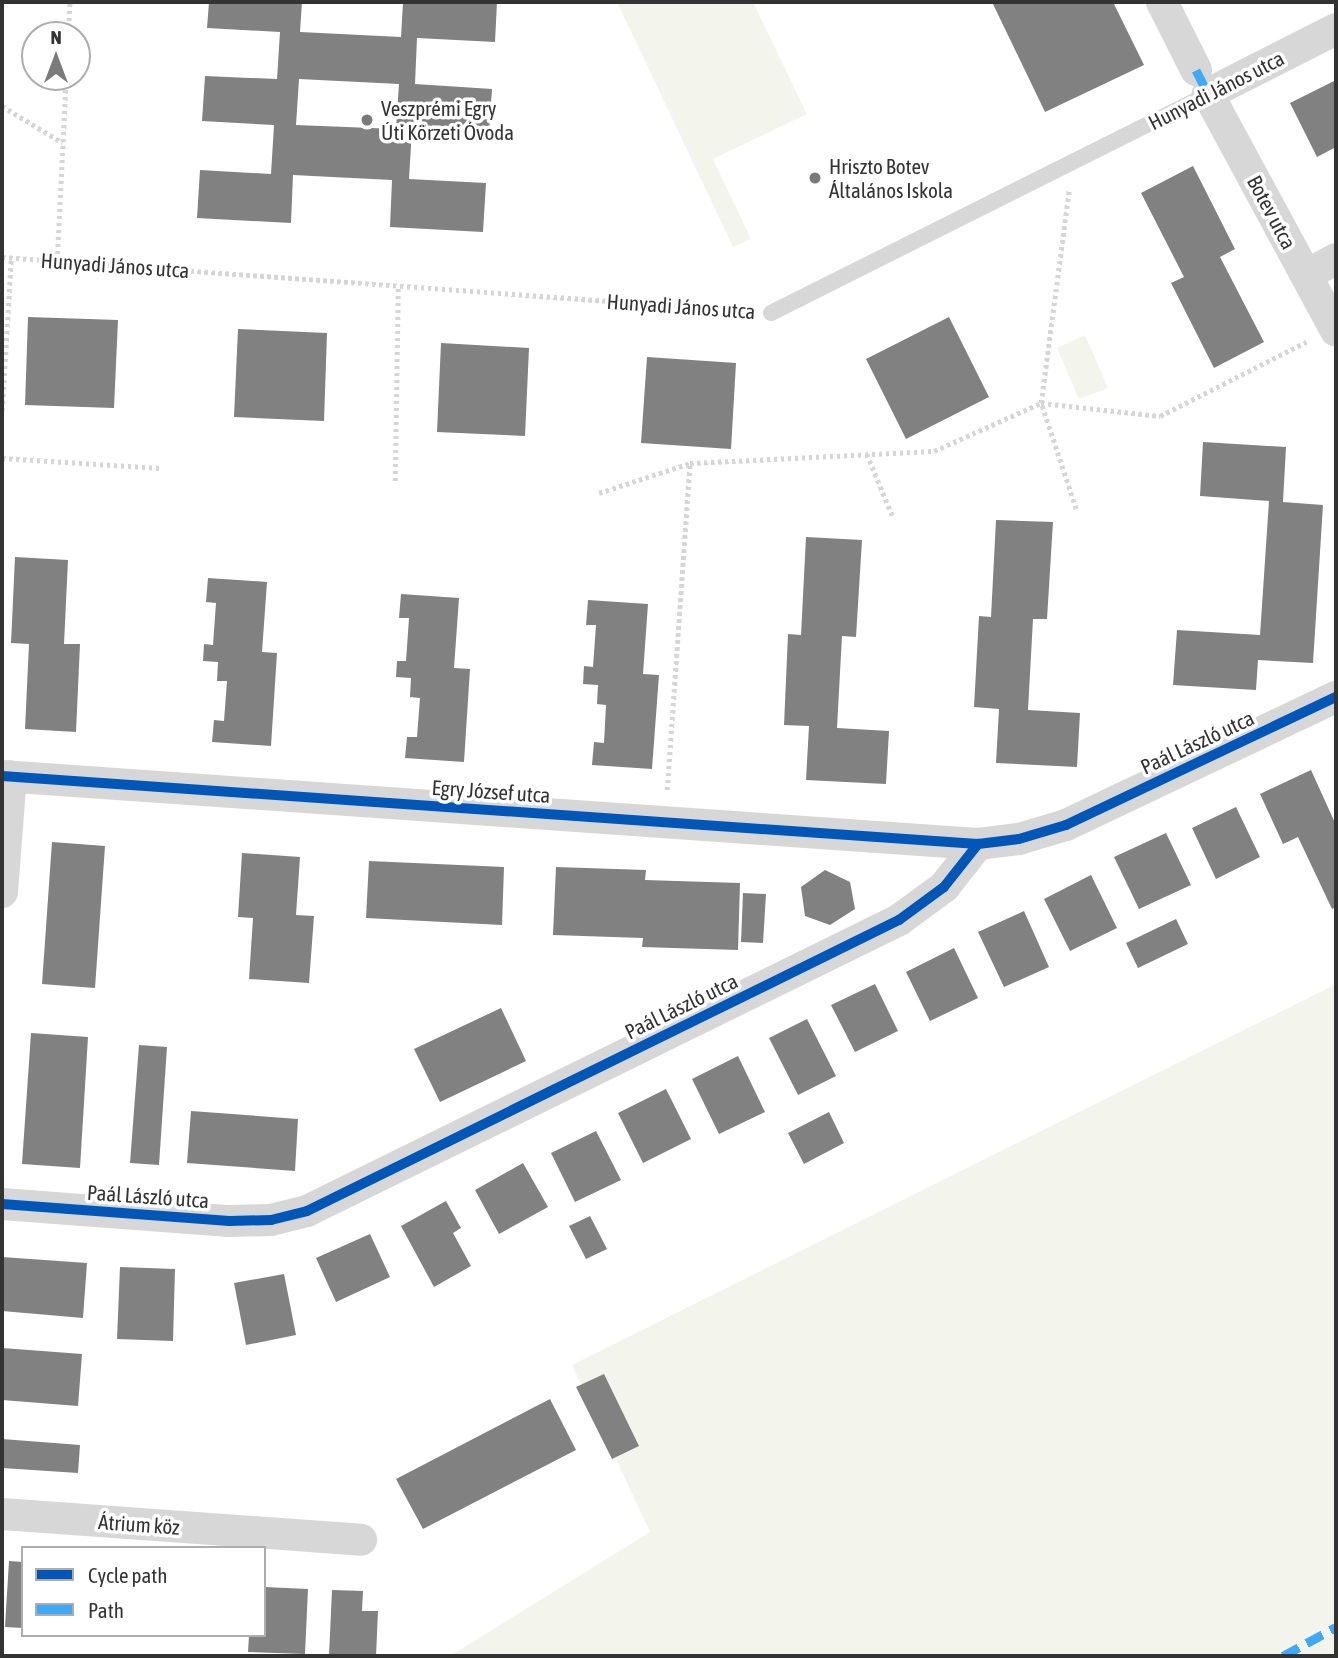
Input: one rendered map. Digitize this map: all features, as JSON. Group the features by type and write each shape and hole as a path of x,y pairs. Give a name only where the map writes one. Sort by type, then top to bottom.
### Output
{"street":[{"name":"Botev utca","path":"1162,2 1335,329"},
{"name":"Hunyadi János utca","path":"1202,82 1336,29"},
{"path":"1306,275 1336,259"},
{"name":"Paál László utca","path":"2,1204 229,1221 271,1220 307,1210 899,920 944,887 978,844 1019,839 1066,825 1336,697"},
{"path":"2,892 6,776"},
{"name":"Egry József utca","path":"6,776 978,844"},
{"name":"Átrium köz","path":"2,1514 360,1540"}],"lane":[{"name":"Hunyadi János utca","path":"771,313 1072,162 1202,82"}],"path":[{"path":"69,21 70,2"},
{"path":"57,261 65,91"},
{"path":"2,106 63,143"},
{"path":"1072,162 1041,403 1076,509"},
{"path":"2,411 10,258"},
{"path":"395,481 398,286"},
{"path":"599,493 690,463 933,450 1041,403 1160,416 1335,329"},
{"path":"867,454 893,517"},
{"path":"2,458 160,468"},
{"path":"665,823 690,463"}],"shaded area":[{"path":"617,2 753,2 807,114 713,159 751,239 733,247"},
{"path":"1085,335 1108,388 1079,399 1057,348"},
{"path":"1336,984 1336,1656 450,1656 650,1532 572,1365"}],"building":[{"name":"Veszprémi Egry Úti Körzeti Óvoda","path":"209,2 302,2 300,32 401,37 403,2 497,2 495,42 417,38 415,84 492,89 489,133 412,129 409,179 486,183 483,232 390,227 392,180 293,175 291,223 197,218 200,170 271,174 274,125 202,121 205,76 277,79 280,32 207,28","holes":["299,79 399,84 396,129 296,125"]},
{"path":"992,2 1113,2 1144,65 1045,112"},
{"path":"1336,80 1336,147 1317,157 1290,103"},
{"path":"1193,166 1235,249 1220,257 1264,342 1214,368 1171,283 1184,277 1141,193"},
{"path":"28,317 118,320 114,408 25,405"},
{"path":"949,317 989,397 906,439 866,359"},
{"path":"238,329 327,333 324,421 234,417"},
{"path":"441,343 529,348 525,436 437,432"},
{"path":"647,357 736,363 731,449 641,443"},
{"path":"1203,442 1286,447 1283,502 1323,505 1313,663 1258,660 1256,690 1173,685 1177,630 1260,635 1269,501 1200,496"},
{"path":"996,520 1053,522 1047,619 1033,619 1028,710 1080,713 1077,767 996,763 999,709 974,707 979,616 991,617"},
{"path":"806,537 862,540 856,637 842,636 837,728 889,731 886,784 806,780 809,726 784,725 788,634 801,635"},
{"path":"15,557 68,560 64,644 80,644 76,732 25,729 29,644 11,643"},
{"path":"208,578 267,582 262,652 277,653 271,746 212,742 214,720 224,721 227,681 217,681 218,662 203,661 204,644 213,645 216,603 206,602"},
{"path":"401,594 459,598 454,668 470,669 464,762 405,758 407,737 417,737 420,698 410,697 411,678 396,677 397,661 406,661 409,618 399,618"},
{"path":"588,600 648,604 643,674 659,675 652,769 592,765 594,742 604,743 606,705 597,704 598,685 583,684 584,666 593,667 596,625 586,625"},
{"path":"1311,770 1336,825 1336,907 1332,909 1298,837 1283,844 1260,794"},
{"path":"1236,807 1260,857 1216,879 1192,828"},
{"path":"1166,833 1191,885 1139,909 1114,857"},
{"path":"52,842 105,846 95,988 42,984"},
{"path":"242,853 300,857 296,915 314,916 309,983 249,979 253,918 238,917"},
{"path":"369,861 504,867 502,925 366,918"},
{"path":"556,867 646,870 645,880 740,883 738,950 642,947 643,938 553,935"},
{"path":"825,870 850,882 855,909 830,925 805,916 801,887"},
{"path":"1091,875 1117,928 1070,951 1044,899"},
{"path":"743,893 766,894 763,943 741,942"},
{"path":"1024,911 1049,967 1004,987 978,932"},
{"path":"1176,919 1188,944 1138,968 1126,943"},
{"path":"954,948 978,998 930,1021 906,972"},
{"path":"875,984 898,1031 855,1052 831,1005"},
{"path":"501,1008 526,1061 440,1102 414,1049"},
{"path":"807,1019 836,1076 798,1095 769,1038"},
{"path":"31,1033 88,1037 80,1168 22,1164"},
{"path":"139,1045 167,1047 159,1165 130,1163"},
{"path":"738,1056 765,1112 719,1134 692,1079"},
{"path":"666,1089 691,1139 643,1163 618,1113"},
{"path":"191,1111 298,1119 295,1171 187,1163"},
{"path":"829,1112 844,1143 804,1164 788,1133"},
{"path":"596,1131 621,1180 575,1202 551,1153"},
{"path":"523,1163 548,1207 499,1234 475,1190"},
{"path":"446,1201 461,1228 453,1233 471,1266 434,1287 401,1226"},
{"path":"590,1216 607,1249 586,1259 569,1226"},
{"path":"370,1234 390,1277 336,1302 316,1258"},
{"path":"2,1257 87,1263 83,1318 2,1311"},
{"path":"120,1267 175,1269 173,1341 117,1339"},
{"path":"284,1274 296,1335 246,1345 234,1283"},
{"path":"2,1348 82,1354 78,1406 2,1400"},
{"path":"604,1374 639,1446 612,1459 576,1387"},
{"path":"550,1399 576,1450 423,1529 396,1479"},
{"path":"2,1439 80,1445 78,1473 2,1468"},
{"path":"9,1561 21,1562 21,1628 5,1627"},
{"path":"266,1587 308,1589 305,1654 248,1652 249,1637 266,1637"},
{"path":"332,1590 363,1591 362,1611 378,1611 376,1656 329,1656"}],"marked path":[{"path":"1196,70 1208,94"},
{"path":"1283,1656 1336,1627"}],"cycle path":[{"path":"2,776 978,844 1019,839 1066,825 1336,697"},
{"path":"2,1204 229,1221 271,1220 307,1211 899,920 944,887 978,844"}],"place":[{"name":"Veszprémi Egry Úti Körzeti Óvoda","path":"367,120"},
{"name":"Hriszto Botev Általános Iskola","path":"815,178"}]}
